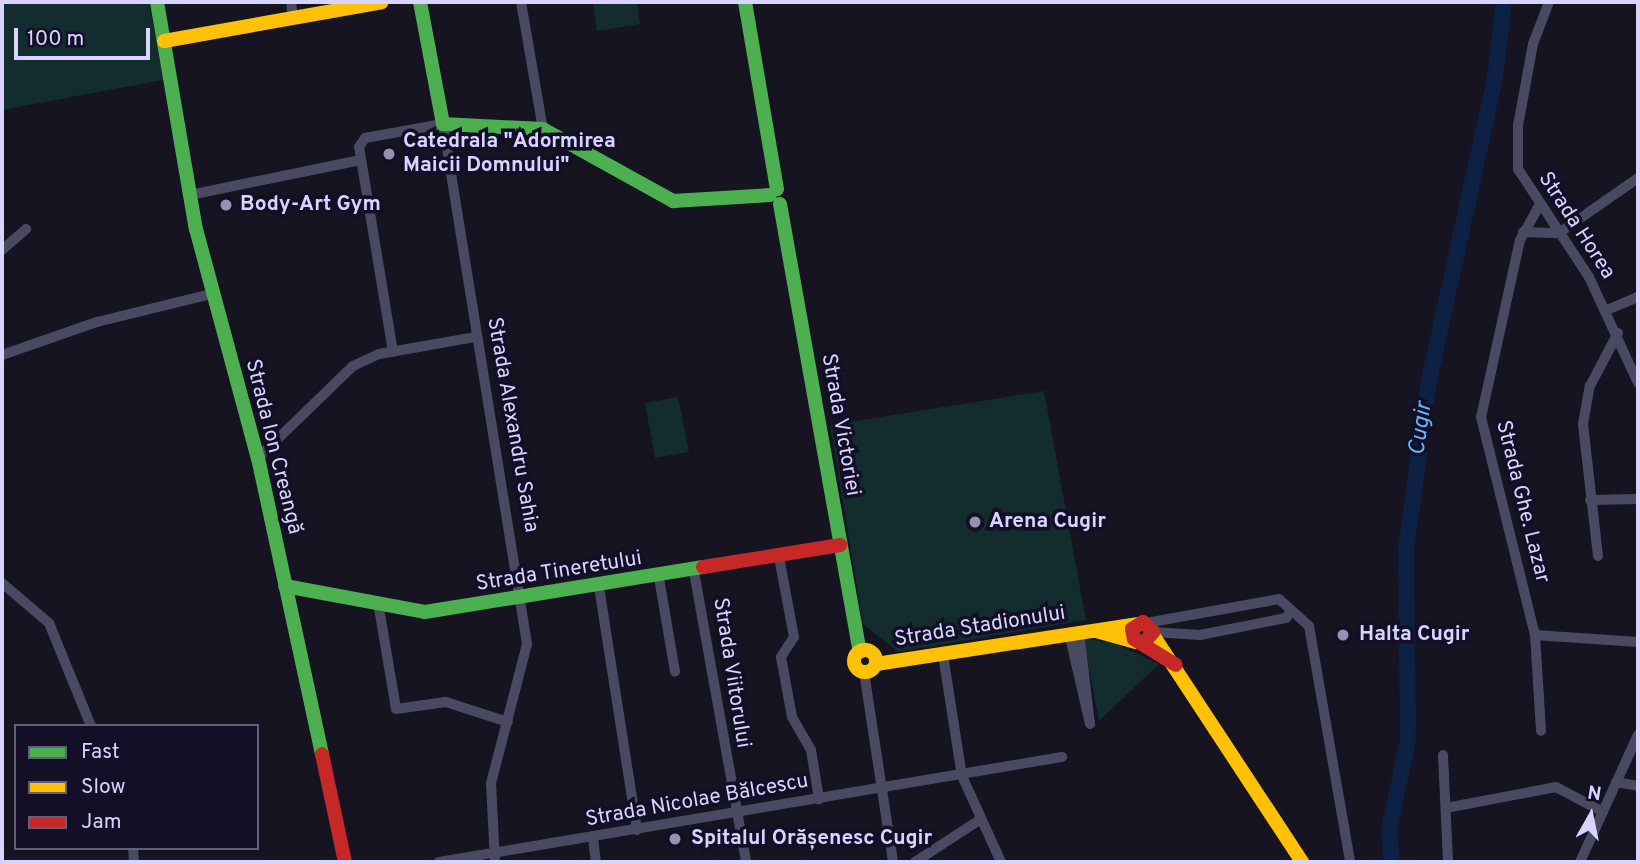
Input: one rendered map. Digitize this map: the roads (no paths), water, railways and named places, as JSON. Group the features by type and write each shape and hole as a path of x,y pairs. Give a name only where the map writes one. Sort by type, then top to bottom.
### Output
{"street":[{"name":"Strada Ion Creangă","path":"157,2 190,195 211,293 258,458 345,862"},
{"path":"291,2 293,18"},
{"path":"164,41 383,2"},
{"name":"Strada Alexandru Sahia","path":"419,2 443,124 475,337 521,599 527,653 490,795 494,858"},
{"path":"521,2 543,130"},
{"name":"Strada Victoriei","path":"745,2 775,196 860,652 873,654 870,668"},
{"name":"Strada Horea","path":"1549,2 1533,44 1516,152 1522,179 1607,310 1638,383"},
{"path":"393,352 360,160 365,138 443,124 543,130 673,201 775,196"},
{"path":"190,195 360,160"},
{"path":"1523,232 1559,233 1638,178"},
{"name":"Strada Ghe. Lazar","path":"1539,206 1523,232 1481,417 1535,635 1541,731"},
{"path":"2,250 26,229"},
{"path":"2,355 97,322 211,293"},
{"path":"1607,310 1638,297"},
{"path":"1598,556 1590,500 1586,399 1618,334"},
{"path":"258,458 331,381 393,352 475,337"},
{"path":"1590,500 1638,499"},
{"name":"Strada Tineretului","path":"285,586 379,608 425,612 659,578 840,545"},
{"path":"779,557 794,638 781,657 792,717 811,750 819,799"},
{"name":"Strada Viitorului","path":"694,572 735,813 746,862"},
{"path":"659,578 675,672"},
{"path":"2,583 50,623 90,724"},
{"path":"599,587 637,830"},
{"path":"1145,633 1279,599 1291,610 1315,641 1350,862"},
{"path":"379,608 396,709 446,702 508,722"},
{"name":"Strada Stadionului","path":"870,668 1080,631 1200,635 1286,618 1291,610"},
{"path":"1080,631 1089,715"},
{"path":"1145,633 1179,667 1302,862"},
{"path":"1535,635 1638,642"},
{"path":"943,654 962,776 1001,862"},
{"path":"870,668 881,789 893,862"},
{"path":"1580,862 1638,735"},
{"path":"1443,755 1448,862"},
{"name":"Strada Nicolae Bălcescu","path":"439,862 494,858 637,830 1062,757"},
{"path":"1616,782 1638,786"},
{"path":"1446,808 1556,787 1603,811"},
{"path":"915,862 981,819"},
{"path":"593,838 596,862"}],"waterway":[{"name":"Cugir","path":"1392,862 1389,830 1408,740 1406,550 1428,385 1495,77 1504,2"}],"place":[{"name":"Catedrala \"Adormirea Maicii Domnului\"","path":"389,154"},
{"name":"Body-Art Gym","path":"226,205"},
{"name":"Arena Cugir","path":"975,522"},
{"name":"Halta Cugir","path":"1343,635"},
{"name":"Spitalul Orășenesc Cugir","path":"675,839"}]}
